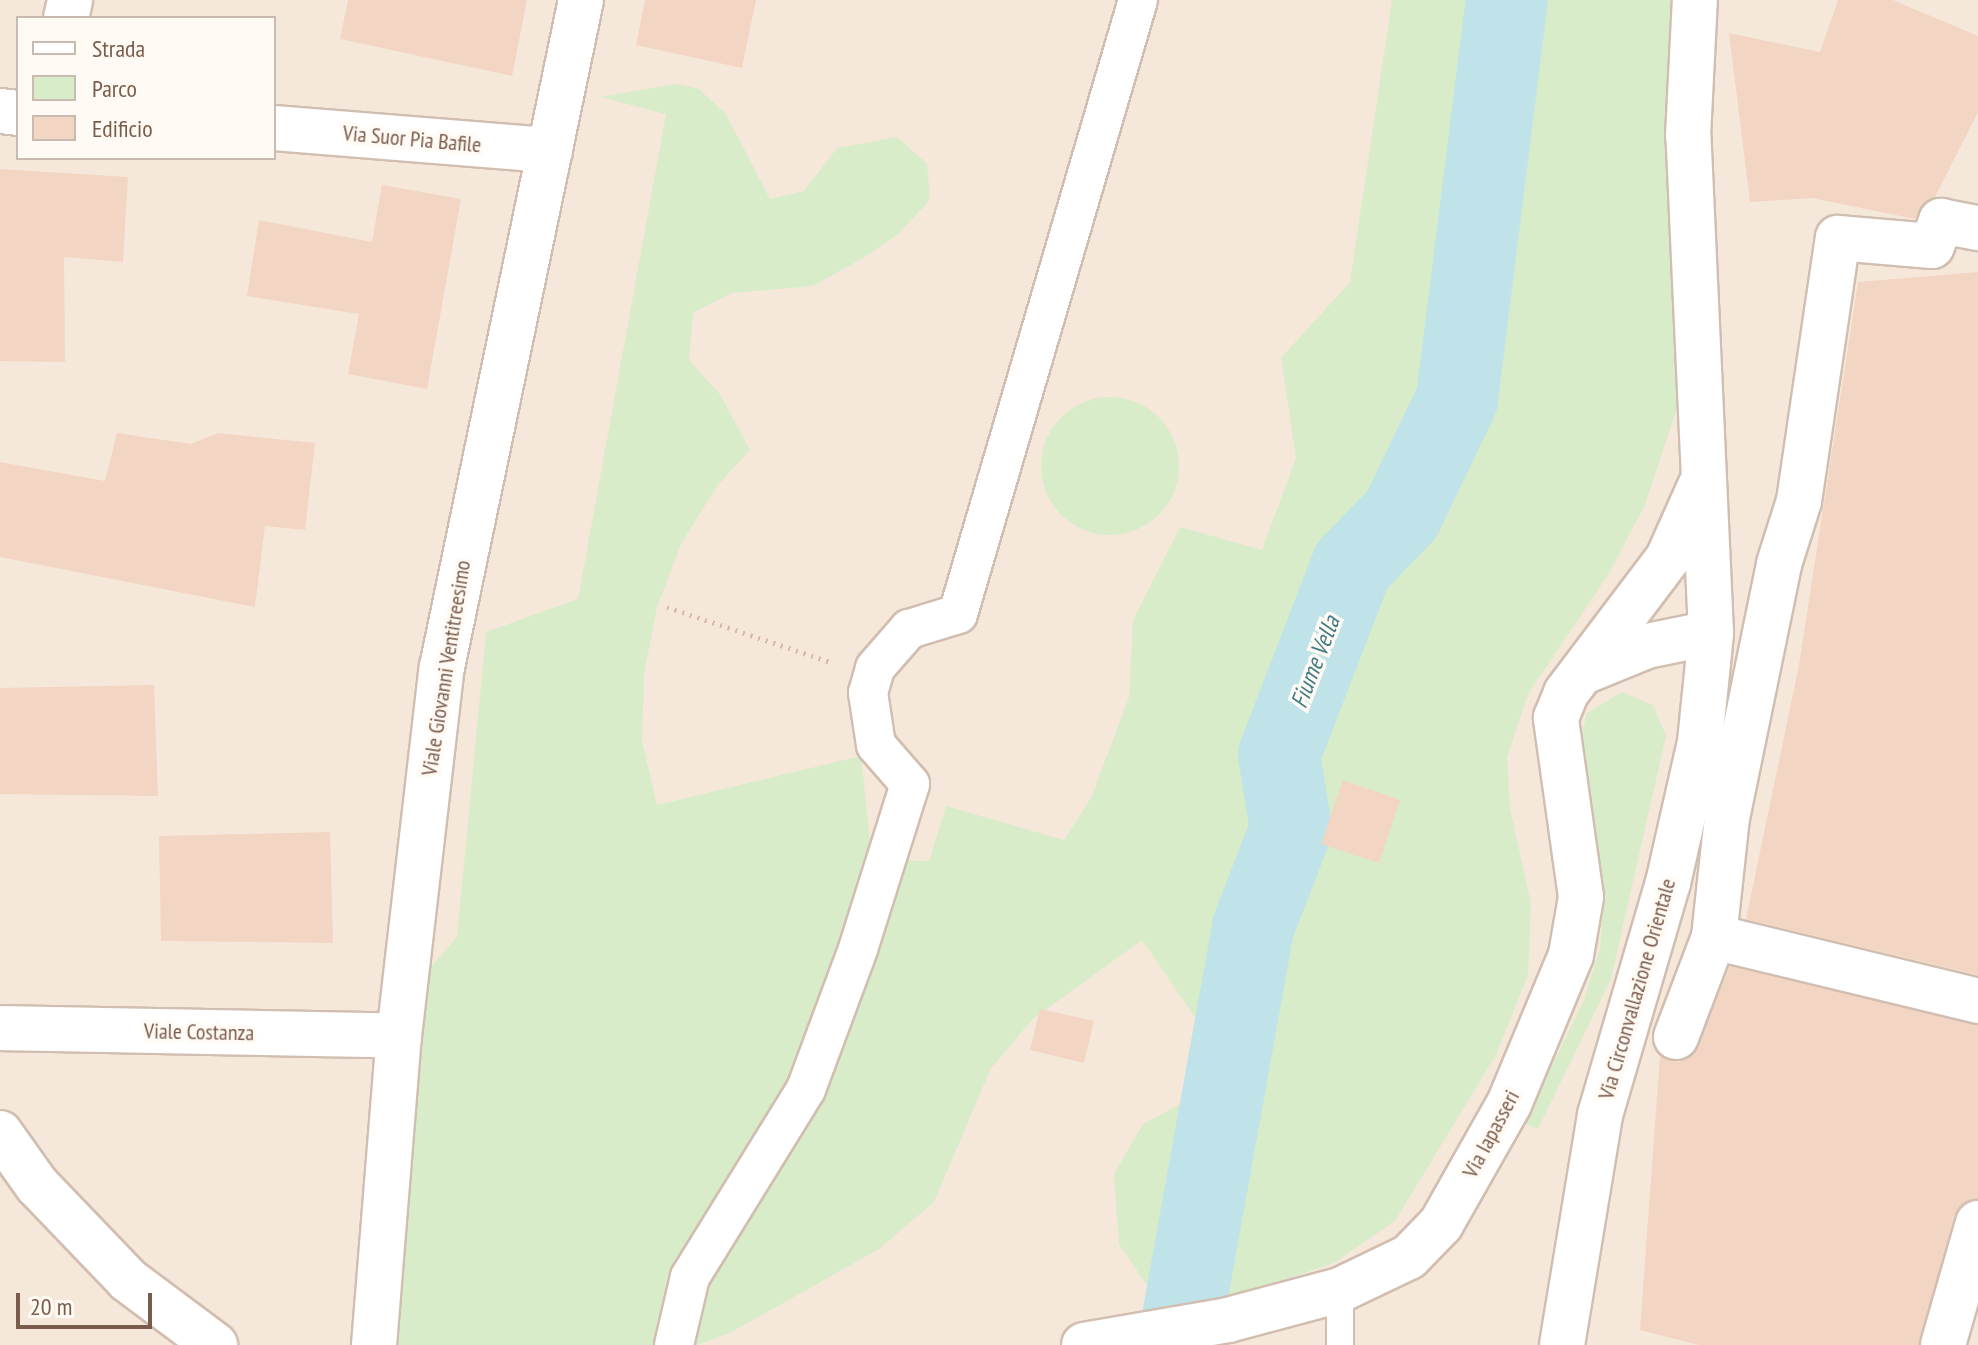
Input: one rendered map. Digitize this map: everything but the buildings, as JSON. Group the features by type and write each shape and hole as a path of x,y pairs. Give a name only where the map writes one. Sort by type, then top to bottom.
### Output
{"street":[{"name":"Viale Giovanni Ventitreesimo","path":"374,1345 399,1036 442,667 581,0"},
{"path":"674,1345 690,1277 806,1089 910,784 876,745 868,720 873,675 889,647 909,629 958,614 1138,0"},
{"name":"Via Circonvallazione Orientale","path":"1562,1345 1600,1115 1691,782 1711,633 1688,136 1695,0"},
{"name":"Via Suor Pia Bafile","path":"276,128 550,150"},
{"path":"1676,1037 1714,937 1727,818 1764,635 1799,501 1838,238 1932,246 1941,221 1978,228"},
{"name":"Via Iapasseri","path":"1084,1345 1228,1320 1340,1290 1409,1257 1441,1224 1509,1104 1571,955 1581,897 1577,834 1556,718 1581,674 1668,558 1703,476"},
{"path":"1581,674 1647,646 1711,633 1764,635"},
{"path":"1714,937 1978,1001"},
{"name":"Viale Costanza","path":"0,1028 399,1036"},
{"path":"0,1133 37,1185 128,1280 215,1345"},
{"path":"1943,1345 1978,1223"}],"lane":[{"path":"1340,1290 1340,1345"}],"path":[{"path":"667,607 873,675"}],"shaded area":[{"path":"0,0 1978,0 1978,1345 0,1345"}],"green space":[{"path":"1392,0 1681,0 1685,384 1644,507 1608,575 1528,694 1507,757 1510,808 1531,904 1528,975 1496,1055 1395,1221 1334,1263 1239,1295 1146,1284 1119,1244 1114,1174 1143,1124 1197,1095 1203,1029 1142,940 1033,1019 991,1068 934,1202 879,1249 730,1333 697,1345 388,1345 431,967 457,937 486,632 578,599 666,114 600,97 676,84 699,89 726,114 770,199 804,191 837,148 897,137 927,164 930,200 898,234 865,257 813,286 732,293 693,313 689,360 719,393 750,450 717,486 681,544 657,607 644,674 642,741 657,805 861,756 872,860 929,861 946,806 1064,840 1091,798 1129,697 1133,620 1180,527 1262,550 1296,458 1281,358 1350,282"},
{"path":"1110,397 1136,403 1159,417 1173,440 1179,466 1173,492 1159,515 1136,529 1110,535 1084,529 1061,515 1047,492 1041,466 1047,440 1061,417 1084,403"},
{"path":"1622,692 1653,705 1666,736 1611,979 1538,1129 1524,1123 1584,1000 1600,948 1604,893 1581,736 1587,713"}],"waterway":[{"name":"Fiume Vella","path":"1178,1345 1253,927 1291,829 1279,755 1352,566 1402,514 1457,399 1507,0"}]}
